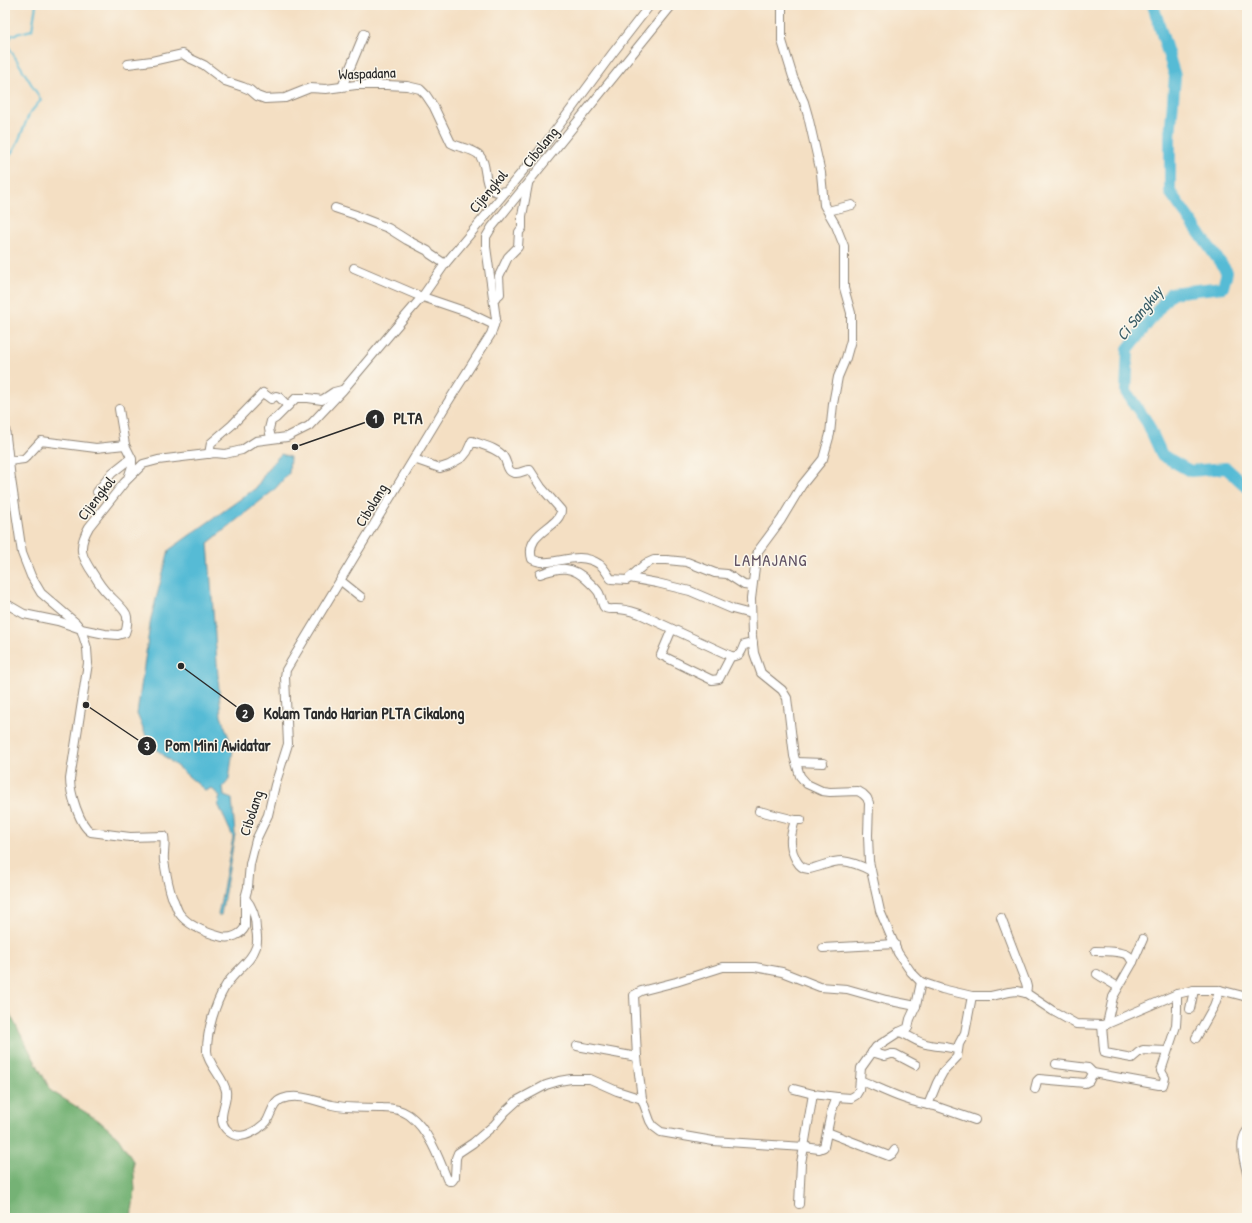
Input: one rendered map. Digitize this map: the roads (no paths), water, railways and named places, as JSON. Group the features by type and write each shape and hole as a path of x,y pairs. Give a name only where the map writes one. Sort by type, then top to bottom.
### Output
{"street":[{"name":"Cijengkol","path":"81,629 112,635 122,634 126,631 126,612 104,590 84,559 82,550 85,534 128,479 146,463 158,460 209,454 225,454 242,450 256,441 287,437 309,426 343,390 422,297 445,264 543,147 650,5"},
{"name":"Cibolang","path":"81,629 87,648 88,663 70,779 72,796 78,813 87,829 91,832 130,837 164,836 166,874 175,907 180,914 186,921 210,933 223,937 239,934 245,929 245,898 248,887 250,864 256,840 268,814 274,785 288,744 286,670 491,334 496,319 486,237 672,5"},
{"path":"782,5 782,41 793,76 804,102 821,173 824,205 836,226 844,246 844,288 851,312 851,340 846,358 838,377 830,434 823,459 802,485 781,520 758,551 752,586 751,614 754,653 761,673 782,690 787,698 793,747 800,776 807,784 814,788 830,792 858,791 867,798 869,804 868,836 871,871 880,911 898,953 911,972 921,982 972,996 991,996 1017,991 1026,993 1076,1024 1104,1025 1176,994 1194,990 1220,990 1247,998"},
{"path":"342,86 364,34"},
{"name":"Waspadana","path":"128,64 152,61 183,54 204,65 225,81 250,90 257,96 265,99 285,98 310,88 326,89 342,86 386,85 407,86 420,89 432,104 451,143 478,154 482,160 489,187 493,192 506,191"},
{"path":"494,299 500,294 499,276 508,257 518,247 519,232 522,228 522,216 528,183"},
{"path":"828,211 852,205"},
{"path":"335,208 388,228 428,251 445,264"},
{"path":"354,268 422,297 467,312 494,326"},
{"name":"Cijengkol","path":"271,438 269,429 271,421 296,398 322,400 334,392 343,390"},
{"path":"209,454 211,443 232,425 263,393 271,399 276,396 279,397 288,406"},
{"path":"120,409 125,445 131,458 132,466 128,479"},
{"path":"5,428 22,553 31,576 41,593 81,629"},
{"path":"9,461 24,459 41,441 96,448 125,445"},
{"path":"414,458 440,468 463,457 472,441 492,449 504,456 511,471 515,473 530,470 541,487 561,510 560,517 533,542 530,549 532,559 541,563 570,558 587,558 601,565 611,578 627,580 645,564 654,560 687,562 715,573 727,574 744,584 752,586"},
{"path":"97,492 112,473 131,458"},
{"path":"540,574 554,569 571,569 586,578 595,588 604,607 607,609 626,609 730,656 739,656 744,645 753,643"},
{"path":"630,578 657,582 690,591 732,609 751,614"},
{"path":"341,581 362,597"},
{"path":"5,603 24,614 58,620 81,629"},
{"path":"672,629 662,655 712,680 719,679 730,656"},
{"path":"795,758 823,763"},
{"path":"759,811 798,820 791,843 796,860 800,866 804,868 811,868 829,862 841,861 854,863 871,871"},
{"path":"245,898 253,909 256,924 257,946 251,956 226,985 210,1025 206,1050 226,1091 222,1122 227,1130 236,1136 244,1136 254,1131 266,1122 276,1103 281,1099 292,1097 309,1098 332,1105 393,1109 408,1114 420,1125 429,1139 449,1182 455,1177 456,1158 458,1153 473,1143 494,1125 518,1100 546,1085 571,1079 590,1079 617,1091 642,1099"},
{"path":"1001,918 1027,986 1026,993"},
{"path":"1143,939 1113,996 1104,1025 1104,1050 1106,1053 1132,1058 1144,1050 1167,1050"},
{"path":"823,948 872,947 895,944"},
{"path":"1095,951 1126,955 1132,962"},
{"path":"837,1097 831,1113 823,1148 819,1149 713,1141 661,1132 653,1126 650,1121 642,1099 637,1057 634,995 641,990 676,982 723,968 755,967 782,972 820,987 847,989 886,1000 916,1006"},
{"path":"1097,974 1118,987"},
{"path":"794,1089 813,1094 837,1097 851,1098 854,1096 858,1092 861,1068 872,1052 876,1047 908,1028 916,1006 921,982"},
{"path":"1190,1009 1194,990"},
{"path":"1196,1038 1214,1006 1220,990"},
{"path":"1056,1064 1088,1068 1093,1074 1162,1085 1165,1078 1161,1071 1176,1026 1176,994"},
{"path":"928,1105 943,1072 957,1056 959,1044 965,1033 972,996"},
{"path":"899,1032 925,1044 950,1047 958,1050"},
{"path":"577,1046 637,1057"},
{"path":"872,1052 885,1056 895,1054 916,1065"},
{"path":"1035,1089 1039,1079 1085,1083 1089,1081 1093,1074"},
{"path":"860,1080 898,1097 935,1106 975,1120"},
{"path":"798,1204 801,1163 813,1094"},
{"path":"1247,1130 1243,1138 1244,1159 1247,1173"},
{"path":"827,1132 889,1156 895,1150"}],"water":[{"path":"281,454 290,457 289,473 274,490 208,543 221,716 233,749 229,780 223,787 224,796 232,799 235,834 221,915 218,915 233,837 218,804 220,796 211,788 206,791 149,743 137,714 151,618 169,550 256,488 269,467"}],"waterway":[{"path":"5,159 13,151 29,115 41,100 7,44 12,35 32,30 36,5"},
{"name":"Ci Sangkuy","path":"1153,5 1175,76 1170,137 1170,192 1227,272 1223,287 1171,293 1128,349 1126,392 1147,422 1162,455 1190,471 1226,468 1247,487"}],"place":[{"name":"PLTA","path":"295,447"},
{"name":"Kolam Tando Harian PLTA Cikalong","path":"181,666"},
{"name":"Pom Mini Awidatar","path":"86,705"}],"district":[{"name":"LAMAJANG","path":"771,559"}]}
